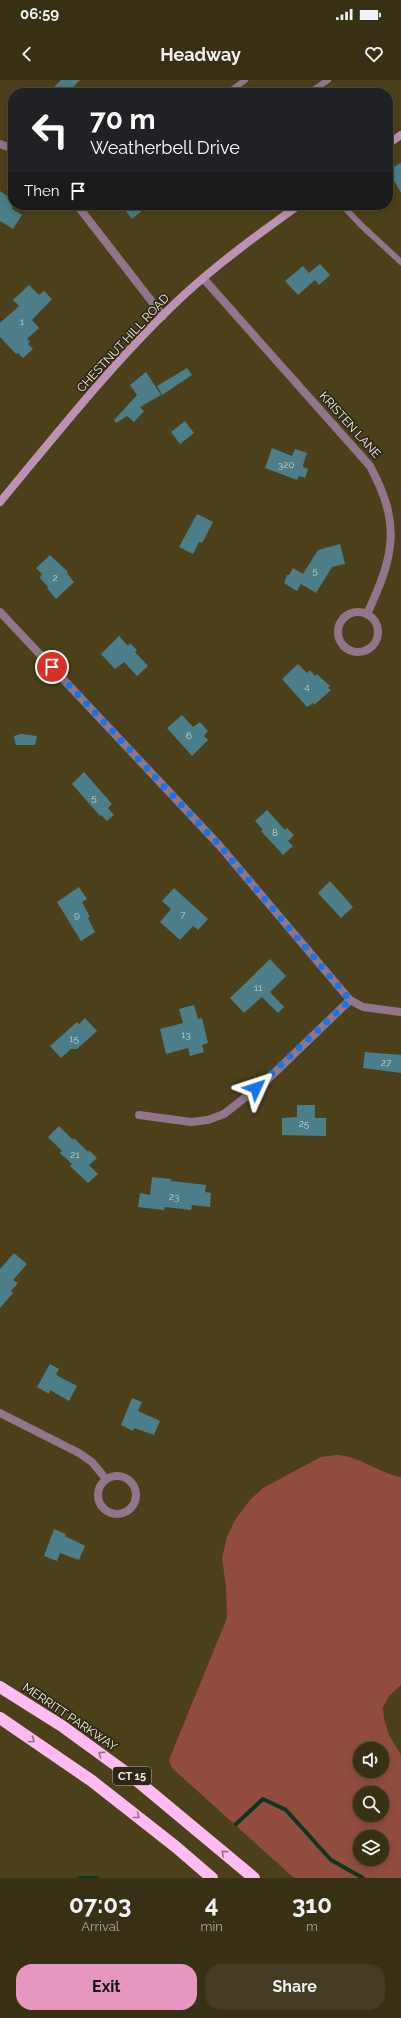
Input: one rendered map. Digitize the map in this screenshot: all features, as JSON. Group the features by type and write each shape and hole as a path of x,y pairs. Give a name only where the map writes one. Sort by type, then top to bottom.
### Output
{"highway":[{"name":"MERRITT PARKWAY","path":"0,1687 62,1726 135,1779 254,1878"},
{"name":"CT 15","path":"0,1718 92,1781 176,1847 212,1878"}],"main road":[{"name":"CHESTNUT HILL ROAD","path":"0,502 129,350 203,278 290,210"}],"street":[{"path":"81,210 163,316"},
{"name":"KRISTEN LANE","path":"203,278 383,480 392,496 396,508"},
{"path":"367,614 391,565 398,546 399,534"},
{"path":"0,612 219,845 350,1000 364,1007 401,1012"},
{"path":"353,612 367,614 376,623 378,637 370,648 357,652 350,650 340,641 339,627 342,621 353,612"},
{"path":"139,1115 191,1122 208,1120 224,1114 265,1082 350,1000"},
{"path":"0,1413 79,1453 92,1462 106,1479"},
{"path":"118,1476 130,1480 136,1492 134,1504 130,1509 118,1514 106,1511 102,1507 97,1495 98,1488 106,1479 118,1476"}],"lane":[{"path":"235,88 246,80"},
{"path":"316,88 328,80"},
{"path":"347,210 401,262"}],"shaded area":[{"path":"336,1455 353,1458 385,1472 401,1477 401,1685 389,1696 383,1707 384,1719 389,1735 401,1755 401,1878 294,1878 172,1768 169,1760 227,1618 226,1587 222,1558 227,1537 235,1520 250,1500 263,1488 321,1457"}],"building":[{"path":"61,80 80,80 72,88 53,88"},
{"path":"401,163 401,193 393,179 393,167"},
{"path":"0,191 8,197 8,210 14,210 22,215 13,229 0,221"},
{"path":"125,210 143,210 132,219"},
{"path":"320,264 330,275 319,285 315,280 298,295 285,281 303,266 309,273"},
{"path":"29,285 39,295 44,291 52,299 32,320 39,328 27,339 30,342 28,344 33,349 23,358 18,353 16,354 0,337 0,323 19,306 13,300"},
{"path":"187,368 192,375 162,395 157,386"},
{"path":"146,372 161,395 140,407 144,411 134,422 127,416 116,423 114,420 137,395 130,385"},
{"path":"185,421 194,433 180,444 171,432"},
{"path":"272,448 292,456 295,449 307,453 303,465 303,467 308,469 305,478 299,476 297,480 265,468"},
{"path":"197,514 213,522 202,543 199,542 193,554 179,547"},
{"path":"340,544 345,564 332,567 316,593 301,584 297,591 284,583 287,575 289,575 293,568 303,574 318,550"},
{"path":"50,555 68,572 67,573 74,582 56,599 40,578 42,574 36,568"},
{"path":"119,636 128,646 130,643 137,650 135,652 148,666 137,676 124,662 115,669 101,654"},
{"path":"298,664 307,673 310,670 315,676 317,674 330,686 328,688 331,690 314,705 313,703 307,707 282,679"},
{"path":"182,715 193,727 200,722 208,731 204,736 208,740 192,756 167,728"},
{"path":"21,734 37,736 35,745 16,745 14,736"},
{"path":"84,772 112,804 108,808 114,815 107,821 101,815 100,816 72,784"},
{"path":"267,810 285,830 287,828 294,835 288,841 293,846 283,855 261,831 263,830 255,821"},
{"path":"330,881 353,907 341,918 318,893"},
{"path":"79,887 87,899 82,902 90,917 88,918 95,932 81,941 57,902"},
{"path":"174,888 208,919 198,930 193,926 180,940 160,922 171,909 162,901"},
{"path":"270,959 286,976 270,992 284,1007 278,1013 262,997 244,1013 230,998"},
{"path":"194,1005 198,1019 202,1018 208,1043 202,1045 204,1052 190,1056 188,1048 166,1054 160,1029 183,1023 179,1009"},
{"path":"85,1018 97,1031 77,1049 71,1049 61,1058 50,1046 77,1022 79,1024"},
{"path":"365,1052 401,1055 401,1073 363,1068"},
{"path":"297,1105 315,1105 315,1118 326,1118 326,1136 282,1135 282,1118 297,1117"},
{"path":"59,1126 73,1140 74,1138 88,1152 89,1150 97,1158 89,1165 98,1174 88,1183 70,1166 72,1164 60,1153 62,1151 48,1137"},
{"path":"152,1177 206,1185 205,1192 211,1193 210,1207 192,1205 191,1210 165,1207 164,1210 138,1207 140,1193 150,1195"},
{"path":"14,1253 27,1264 13,1280 18,1283 11,1291 13,1293 0,1308 0,1269"},
{"path":"50,1364 59,1369 56,1374 58,1376 77,1386 69,1401 50,1390 49,1394 37,1387"},
{"path":"132,1398 142,1402 138,1411 160,1421 154,1435 134,1428 133,1431 121,1425"},
{"path":"54,1529 66,1534 65,1536 85,1546 79,1560 60,1553 57,1561 44,1556"}],"waterway":[{"path":"236,1824 263,1799 286,1810 331,1860 363,1878"},
{"path":"80,1878 97,1878"}],"route":[{"path":"52,667 262,893 350,1000 265,1082 256,1088"}]}
